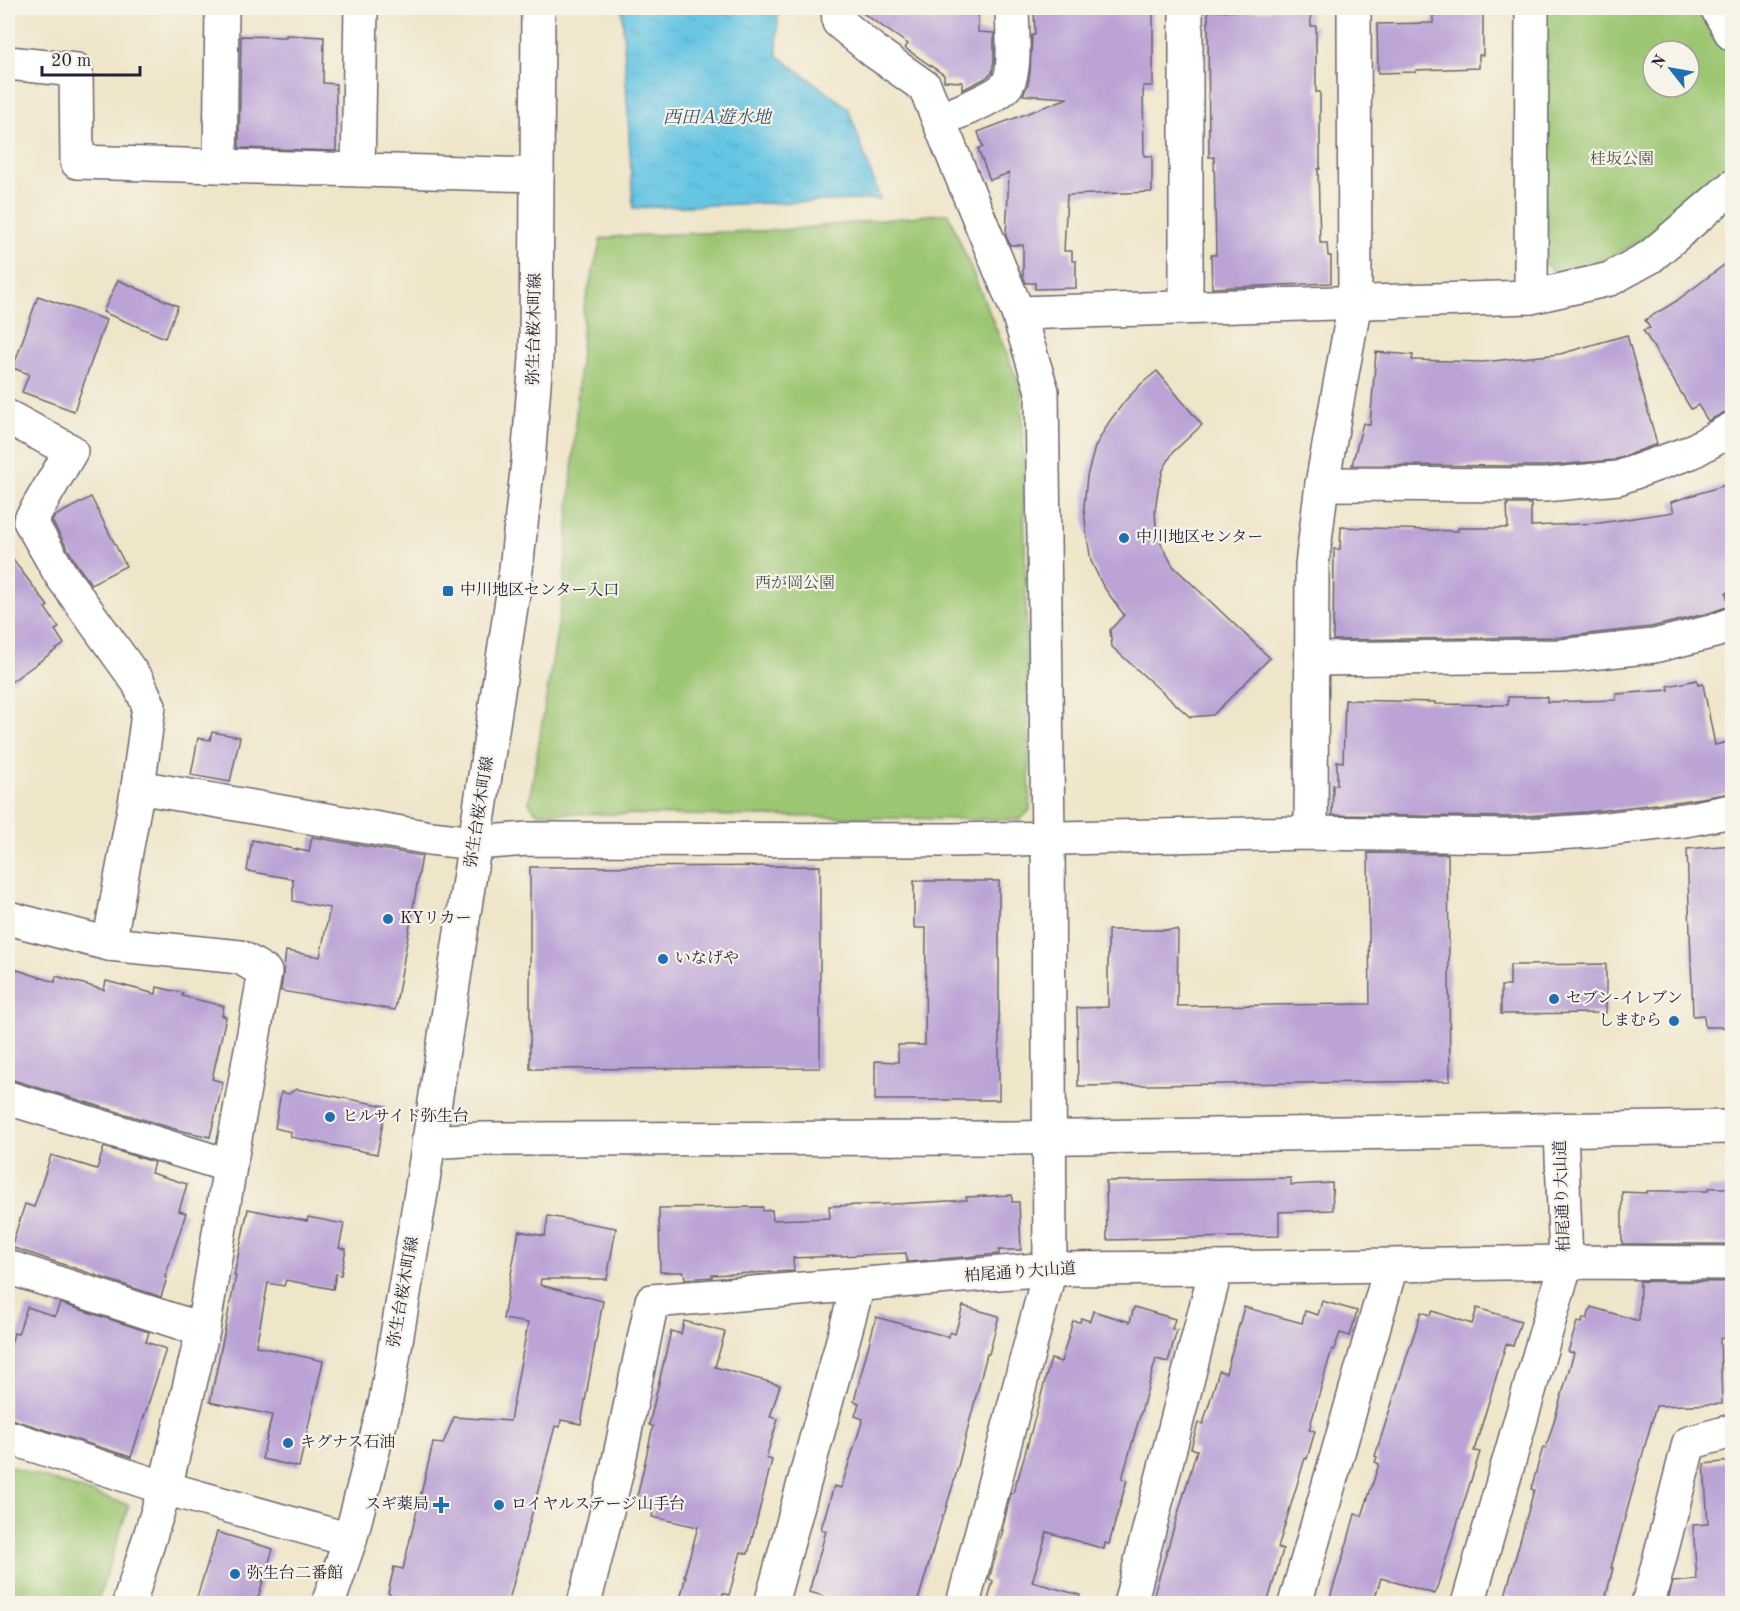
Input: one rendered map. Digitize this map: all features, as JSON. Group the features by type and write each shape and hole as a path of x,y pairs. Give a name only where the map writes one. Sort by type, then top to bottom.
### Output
{"street":[{"path":"220,166 222,8"},
{"path":"358,170 361,8"},
{"name":"弥生台桜木町線","path":"328,1604 350,1540 386,1400 514,587 528,462 536,358 538,8"},
{"path":"838,8 839,22 874,51 925,87 1018,313 1042,391 1048,837 1050,1269 963,1604"},
{"path":"939,120 994,94 1007,85 1013,68 1012,8"},
{"path":"1186,8 1186,307"},
{"path":"1311,833 1312,565 1322,484 1355,302 1354,8"},
{"path":"1531,297 1532,8"},
{"path":"1718,8 1732,34"},
{"path":"8,63 76,70 77,162 537,175"},
{"path":"1018,313 1531,297 1610,279 1650,257 1732,187"},
{"path":"8,417 71,451 30,521 61,575 138,682 149,706 138,787 109,944"},
{"path":"1322,484 1545,485 1618,478 1691,452 1732,429"},
{"path":"1313,659 1563,656 1653,646 1716,631 1732,624"},
{"path":"138,787 430,838 475,843 529,838 952,840 1311,833 1508,836 1589,831 1732,812"},
{"path":"8,918 109,944 240,957 265,972 203,1330 165,1488 129,1604"},
{"path":"8,1098 230,1166"},
{"path":"428,1142 481,1139 1049,1137 1732,1127"},
{"name":"柏尾通り大山道","path":"584,1604 617,1470 652,1301 1050,1269 1566,1262 1561,1130"},
{"path":"1468,1604 1566,1262 1732,1263"},
{"path":"1294,1604 1391,1266"},
{"path":"8,1267 203,1330"},
{"path":"1130,1604 1216,1268"},
{"path":"771,1604 858,1285"},
{"path":"1648,1604 1689,1443 1732,1431"},
{"path":"8,1437 165,1488 350,1540"}],"green space":[{"name":"桂坂公園","path":"1545,8 1702,8 1732,62 1732,168 1661,229 1613,256 1560,277 1544,263"},
{"name":"西が岡公園","path":"948,213 1022,391 1030,810 1020,820 537,813 529,803 563,595 584,307 601,239 622,236 783,230"},
{"path":"8,1466 129,1505 97,1603 8,1603"}],"water":[{"name":"西田Ａ遊水地","path":"622,8 778,8 777,55 848,108 880,199 633,208"}],"building":[{"path":"857,8 978,8 978,32 994,33 992,73 962,90 962,82 944,81 944,75 905,48 908,44"},
{"path":"1034,8 1153,8 1153,86 1143,86 1144,156 1152,156 1152,192 1067,195 1064,251 1072,251 1072,261 1076,261 1076,288 1035,289 1035,283 1026,283 1023,276 1023,245 1010,245 1006,236 1009,173 990,180 978,149 983,147 978,132 1068,98 1023,95 1030,73 1032,35 1035,35"},
{"path":"1271,8 1310,8 1311,26 1316,26 1316,92 1320,92 1320,169 1318,169 1320,243 1327,243 1328,256 1331,256 1331,283 1212,288 1211,255 1216,255 1214,157 1209,157 1208,11 1271,11"},
{"path":"1433,8 1483,8 1483,55 1479,55 1479,68 1378,73 1377,24 1433,23"},
{"path":"286,35 324,37 323,83 336,84 336,151 239,148 241,36 286,37"},
{"path":"1732,259 1732,410 1708,421 1698,405 1691,409 1643,330 1650,328 1645,320 1675,302"},
{"path":"118,280 178,306 165,338 103,312"},
{"path":"38,296 106,320 74,411 22,392 29,374 13,368"},
{"path":"1627,335 1657,444 1614,460 1543,466 1352,465 1363,423 1370,425 1376,352 1413,355 1412,360 1483,362 1560,354"},
{"name":"中川地区センター","path":"1157,371 1202,425 1173,452 1163,470 1155,511 1156,527 1162,546 1173,566 1270,658 1213,715 1190,717 1112,647 1110,630 1124,615 1103,586 1091,561 1084,507 1087,476 1095,447 1109,422 1125,401"},
{"path":"1732,483 1732,591 1726,593 1729,606 1651,627 1561,637 1333,640 1334,549 1340,549 1341,527 1458,531 1458,528 1508,528 1507,504 1531,504 1531,526 1600,523 1674,512 1671,502"},
{"path":"91,497 126,566 91,584 77,565 52,521 55,516"},
{"path":"8,553 48,606 45,608 59,628 55,630 64,644 8,684"},
{"path":"1697,680 1698,685 1703,684 1715,745 1732,741 1732,793 1587,812 1508,817 1332,815 1333,785 1337,785 1337,761 1343,762 1345,700 1508,705 1508,697 1547,697 1547,702 1616,700 1616,694 1669,690 1668,686"},
{"path":"212,732 240,737 230,782 191,775 198,738 210,740"},
{"path":"312,837 422,856 395,1010 281,991 286,951 320,957 330,908 293,901 293,879 247,871 252,840 309,852"},
{"name":"しまむら","path":"1732,845 1732,1027 1705,1027 1704,1015 1693,1016 1687,849"},
{"path":"1368,853 1448,854 1450,1081 1078,1086 1077,1008 1108,1007 1108,930 1178,930 1177,1006 1370,1004"},
{"name":"いなげや","path":"820,866 820,1068 530,1069 530,867"},
{"path":"914,881 999,881 999,1100 875,1100 875,1061 898,1062 898,1045 925,1045 926,928 914,928"},
{"name":"セブン-イレブン","path":"1606,964 1606,1013 1501,1014 1501,986 1510,986 1510,965"},
{"path":"8,967 55,982 56,976 104,990 106,981 156,994 157,987 183,993 182,996 224,1006 222,1015 226,1017 212,1079 223,1082 210,1137 178,1130 8,1080"},
{"name":"ヒルサイド弥生台","path":"296,1089 386,1106 377,1154 290,1137 291,1132 275,1128 281,1092 289,1094"},
{"path":"104,1147 154,1162 151,1173 187,1184 179,1211 186,1213 165,1277 167,1278 161,1297 11,1247 25,1204 34,1207 51,1155 97,1169"},
{"path":"1291,1178 1291,1185 1332,1183 1333,1210 1279,1212 1279,1236 1107,1240 1106,1181"},
{"path":"1708,1188 1732,1188 1732,1244 1622,1244 1622,1192 1708,1191"},
{"path":"1012,1195 1012,1202 1019,1202 1021,1250 999,1250 999,1254 907,1262 906,1253 793,1258 794,1271 712,1275 712,1277 685,1279 684,1272 660,1272 659,1208 763,1207 763,1211 772,1210 773,1220 830,1218 829,1206 967,1200 966,1197"},
{"path":"248,1209 307,1221 308,1217 344,1224 339,1248 346,1249 341,1275 336,1274 333,1289 286,1280 284,1286 268,1283 256,1346 323,1361 299,1467 262,1459 272,1415 210,1402"},
{"path":"548,1216 616,1228 607,1279 541,1279 540,1285 603,1301 581,1424 561,1420 560,1427 555,1426 508,1604 406,1604 388,1593 394,1567 403,1569 433,1443 443,1444 454,1417 510,1421 528,1323 503,1319 517,1241 519,1231 545,1236"},
{"path":"1640,1281 1732,1282 1732,1338 1720,1338 1722,1404 1656,1406 1611,1568 1613,1568 1605,1600 1593,1598 1592,1604 1511,1604 1513,1598 1505,1596 1534,1490 1531,1489 1543,1447 1546,1448 1574,1353 1568,1352 1577,1322 1582,1323 1583,1318 1587,1319 1591,1307 1639,1321"},
{"path":"1322,1301 1357,1311 1350,1336 1340,1333 1334,1350 1332,1349 1309,1430 1315,1431 1278,1548 1283,1550 1267,1604 1151,1604 1197,1450 1191,1448 1198,1423 1203,1424 1219,1371 1226,1373 1244,1307 1302,1323 1305,1311 1318,1315"},
{"path":"60,1303 149,1332 146,1342 166,1349 131,1457 8,1418 8,1355 14,1333 18,1334 27,1307 55,1316"},
{"path":"963,1306 999,1316 955,1478 917,1604 822,1604 824,1596 809,1592 826,1531 821,1529 834,1486 841,1488 863,1419 855,1416 859,1403 854,1401 876,1317 949,1337 950,1332 955,1334"},
{"path":"1134,1307 1175,1319 1172,1329 1177,1330 1168,1362 1156,1359 1122,1479 1127,1480 1109,1544 1105,1543 1104,1549 1047,1532 1032,1582 1080,1595 1079,1604 987,1604 993,1581 989,1579 1011,1493 1018,1479 1051,1359 1061,1362 1073,1321 1080,1322 1081,1318 1090,1321 1093,1311 1130,1322"},
{"path":"1477,1308 1521,1321 1513,1346 1506,1344 1474,1451 1480,1452 1435,1594 1381,1578 1373,1604 1328,1604 1355,1514 1362,1516 1379,1464 1375,1462 1377,1457 1375,1456 1421,1312 1430,1315 1432,1311 1472,1324"},
{"path":"684,1321 725,1332 715,1367 780,1385 770,1417 778,1419 766,1458 772,1460 748,1554 741,1552 729,1595 723,1593 720,1604 698,1604 680,1599 698,1527 652,1517 654,1506 636,1502 653,1426 649,1425 671,1331 681,1334"},
{"path":"1732,1461 1732,1604 1667,1604 1673,1582 1697,1580 1693,1525 1708,1524 1704,1464"},
{"name":"弥生台二番館","path":"217,1532 273,1549 256,1604 195,1604"}],"place":[{"name":"中川地区センター","path":"1124,538"},
{"name":"中川地区センター入口","path":"448,591"},
{"name":"KYリカー","path":"388,919"},
{"name":"いなげや","path":"663,959"},
{"name":"セブン-イレブン","path":"1554,999"},
{"name":"しまむら","path":"1674,1021"},
{"name":"ヒルサイド弥生台","path":"330,1117"},
{"name":"キグナス石油","path":"288,1443"},
{"name":"スギ薬局","path":"441,1505"},
{"name":"ロイヤルステージ山手台","path":"499,1505"},
{"name":"弥生台二番館","path":"235,1574"}]}
